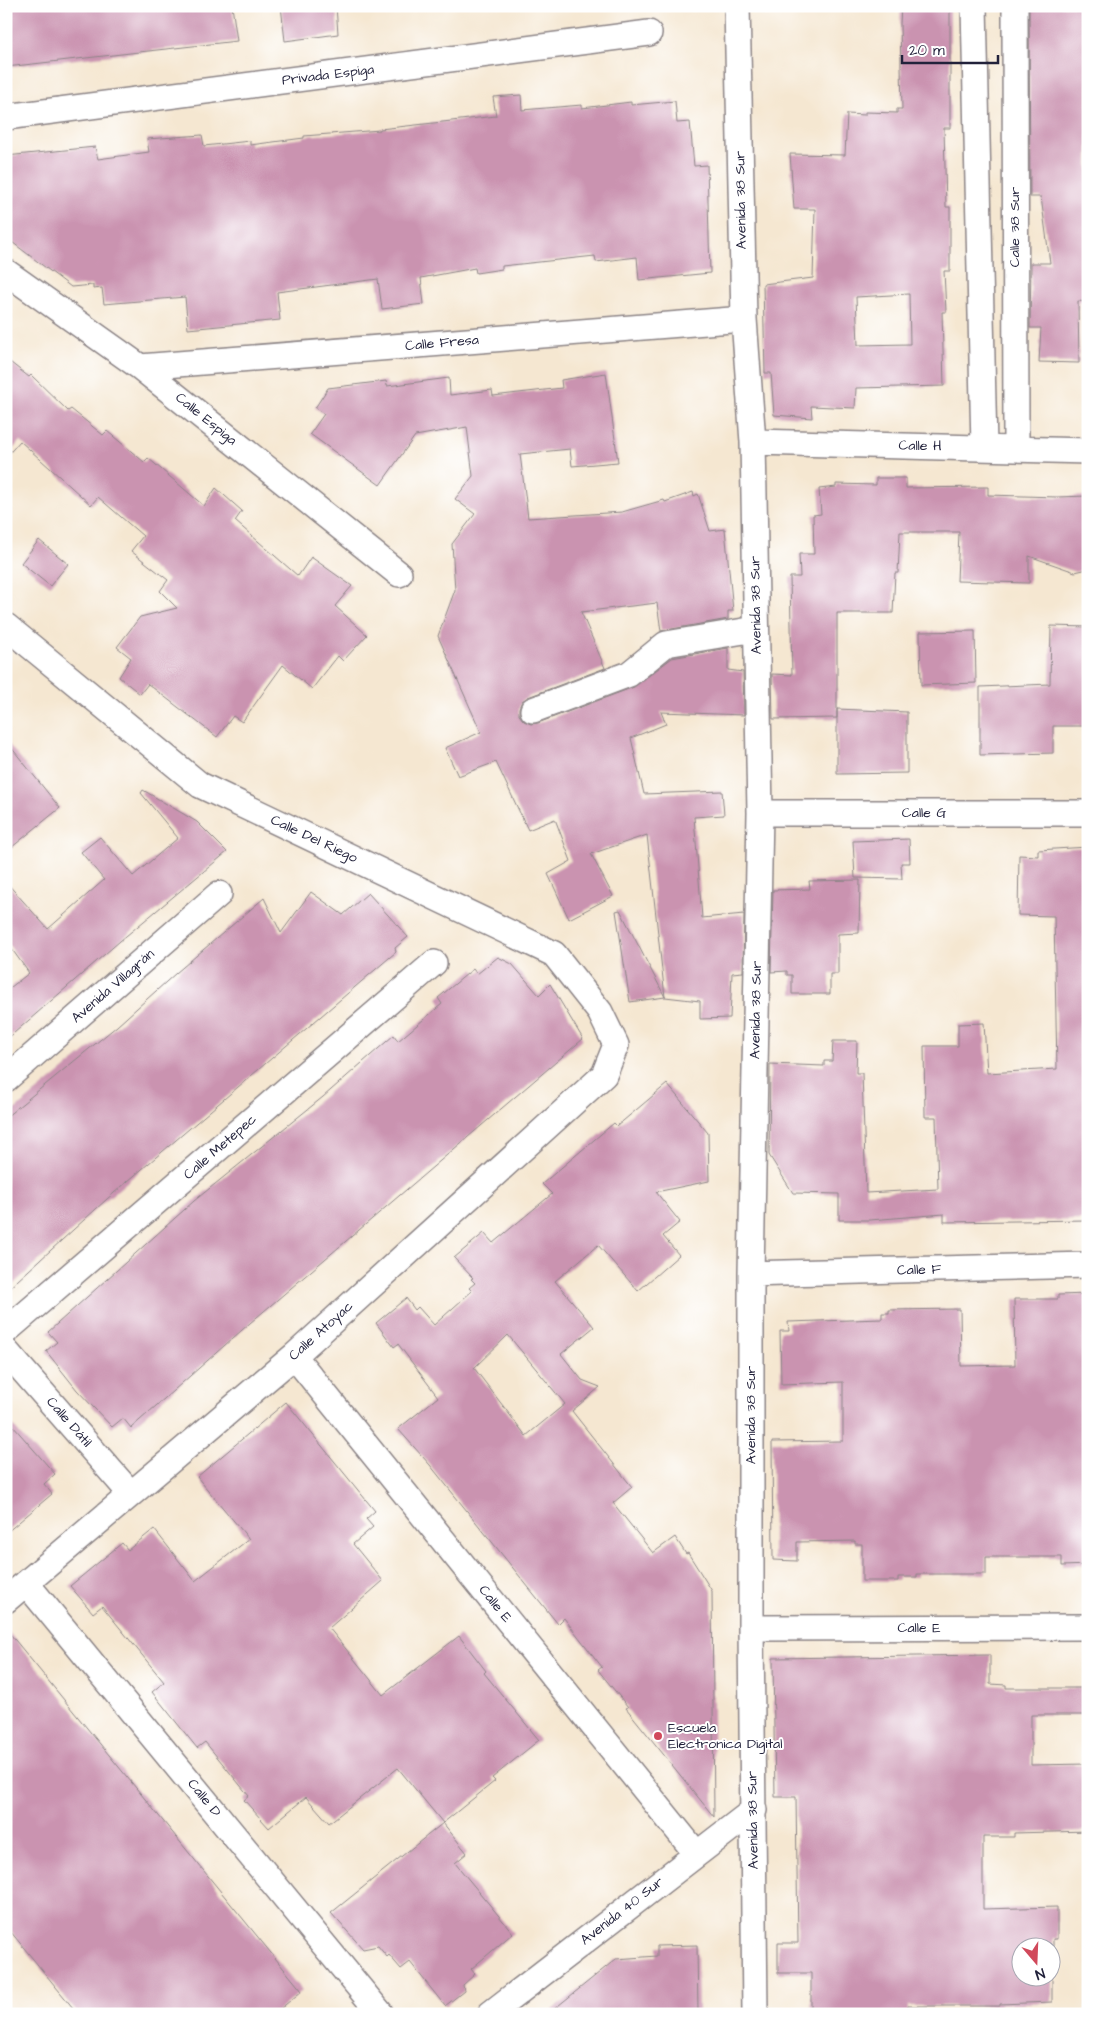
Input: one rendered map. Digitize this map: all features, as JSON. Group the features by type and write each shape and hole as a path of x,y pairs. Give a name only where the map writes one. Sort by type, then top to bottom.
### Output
{"street":[{"name":"Avenida 38 Sur","path":"737,6 744,319 753,442 760,813 751,1274 751,1628 755,2014"},
{"path":"974,6 984,447"},
{"name":"Calle 38 Sur","path":"1015,6 1016,448"},
{"name":"Privada Espiga","path":"6,117 649,33"},
{"name":"Calle Espiga","path":"6,272 140,366 399,574"},
{"name":"Calle Fresa","path":"140,366 744,319"},
{"name":"Calle H","path":"753,442 1088,451"},
{"name":"Calle Del Riego","path":"6,626 200,785 554,954 600,1012 616,1045"},
{"path":"533,710 629,674 666,644 756,629"},
{"name":"Calle G","path":"760,813 1088,813"},
{"name":"Avenida Villagrán","path":"6,1079 219,894"},
{"name":"Calle Metepec","path":"6,1331 434,963"},
{"name":"Calle Atoyac","path":"6,1600 294,1356 604,1075 616,1045"},
{"name":"Calle F","path":"751,1274 1088,1265"},
{"name":"Calle Dátil","path":"6,1351 132,1494"},
{"name":"Calle E","path":"294,1356 696,1853"},
{"name":"Calle D","path":"26,1582 381,2014"},
{"name":"Calle E","path":"751,1628 1088,1628"},
{"name":"Avenida 40 Sur","path":"490,2014 754,1810"}],"building":[{"path":"24,6 232,6 237,41 6,67 6,9"},
{"path":"281,6 336,6 338,34 285,41"},
{"path":"901,6 950,6 950,128 944,128 946,207 950,207 950,271 944,271 946,312 942,312 944,386 856,388 855,408 811,406 812,418 774,415 771,373 765,373 763,284 813,278 815,209 794,209 790,154 845,155 847,114 865,115 865,112 897,113 897,109 902,109","holes":["909,294 910,344 858,345 856,297"]},
{"path":"1029,6 1088,6 1088,302 1078,301 1079,363 1039,362 1041,328 1030,328 1031,263 1050,263 1041,197 1030,197"},
{"path":"521,95 522,110 582,105 582,108 631,102 631,105 675,101 677,123 690,122 694,166 707,165 710,273 639,280 637,257 596,262 595,256 502,266 502,269 476,273 475,268 421,278 424,304 382,309 378,279 277,292 280,320 188,329 185,297 104,304 102,288 93,289 93,285 71,287 8,239 6,156 95,147 98,159 149,152 147,139 202,135 204,146 250,141 250,145 304,138 304,136 380,130 496,116 493,97"},
{"path":"6,359 29,377 31,375 68,411 71,409 103,435 107,431 144,462 148,458 204,506 216,488 242,511 235,521 298,576 311,557 352,586 335,606 367,635 343,661 338,656 312,689 283,665 242,722 233,716 217,737 148,684 140,694 119,677 131,658 117,647 140,617 177,608 160,591 168,580 131,551 143,536 98,497 91,505 20,441 6,457"},
{"path":"606,373 618,462 572,466 570,449 520,454 528,518 622,512 664,500 665,502 693,492 694,496 698,494 710,531 725,529 733,611 728,611 728,619 661,631 657,603 581,612 605,668 528,697 522,701 519,715 524,721 531,724 538,723 634,687 672,658 728,648 728,670 743,672 744,715 661,712 666,724 631,738 644,794 722,791 724,815 694,817 702,918 744,914 743,972 732,973 730,1018 700,1019 700,1001 665,997 647,835 591,854 613,896 569,919 548,874 571,861 555,819 528,830 496,762 458,776 445,748 481,732 438,636 455,590 452,544 475,514 455,499 473,476 467,427 415,436 380,485 310,434 324,414 315,408 328,388 386,381 387,386 449,378 450,395 492,390 493,396 562,388 561,380"},
{"path":"876,478 906,478 906,488 988,487 988,495 1088,496 1088,569 1075,572 1029,556 1029,583 957,581 959,532 900,532 898,573 895,573 893,613 837,613 837,718 773,719 772,674 792,675 790,577 800,577 799,554 814,554 813,515 821,514 819,489 836,487 836,484 876,485"},
{"path":"39,540 68,564 50,586 21,563"},
{"path":"1051,626 1088,627 1088,726 1053,726 1053,753 980,755 980,687 1050,684"},
{"path":"975,631 976,683 921,685 920,632"},
{"path":"837,709 907,712 907,773 837,774"},
{"path":"6,741 60,808 6,852"},
{"path":"143,790 197,822 227,852 120,941 6,1040 6,991 29,973 6,941 6,882 48,929 104,880 81,852 100,837 133,876 178,838 141,793"},
{"path":"909,839 910,863 901,863 902,879 855,878 853,841"},
{"path":"1088,847 1088,1220 944,1222 944,1214 870,1220 839,1220 839,1194 793,1193 769,1155 770,1064 824,1066 824,1061 832,1061 833,1041 857,1041 856,1073 862,1073 866,1193 938,1189 936,1117 925,1117 924,1046 958,1046 958,1024 984,1023 987,1073 1057,1069 1054,916 1018,915 1019,855 1038,856 1038,850"},
{"path":"860,880 859,933 838,934 838,974 830,974 830,994 792,994 792,975 787,975 787,971 771,972 773,890 810,889 809,881"},
{"path":"311,892 343,915 368,893 408,937 395,948 396,952 107,1199 6,1291 6,1117 117,1026 264,898 281,933"},
{"path":"620,910 665,997 630,1002 616,911"},
{"path":"498,957 512,964 539,995 550,984 583,1039 250,1323 131,1428 123,1418 112,1427 77,1390 46,1351 57,1342 48,1332 194,1201 323,1097 394,1035 398,1041 442,1004 438,998 473,969 477,974"},
{"path":"667,1084 708,1133 709,1181 656,1192 680,1222 663,1236 679,1255 638,1291 598,1245 555,1281 594,1327 561,1354 582,1380 600,1387 572,1411 632,1487 613,1503 653,1553 675,1537 686,1554 688,1553 712,1591 714,1817 626,1708 628,1707 598,1670 602,1667 564,1618 558,1624 430,1465 398,1429 438,1397 398,1344 394,1347 376,1323 406,1298 415,1310 418,1307 434,1325 472,1291 469,1288 475,1283 471,1279 473,1278 454,1258 484,1233 493,1243 552,1194 542,1184 614,1123 617,1126","holes":["508,1335 565,1404 526,1436 474,1368"]},
{"path":"1088,1294 1088,1565 1062,1566 1062,1557 986,1557 986,1574 917,1574 917,1577 898,1577 898,1581 862,1581 862,1544 855,1544 855,1541 797,1542 797,1561 773,1560 772,1442 843,1441 843,1382 781,1384 780,1331 789,1331 788,1322 882,1319 882,1313 889,1313 889,1310 960,1309 961,1366 1015,1365 1014,1299 1058,1299 1058,1295"},
{"path":"286,1402 375,1511 366,1519 373,1527 353,1544 383,1581 329,1628 383,1695 459,1636 486,1671 484,1673 539,1740 492,1778 495,1781 443,1823 398,1768 329,1823 306,1797 269,1828 244,1800 249,1796 205,1742 197,1748 152,1692 164,1682 102,1606 93,1613 70,1586 122,1543 128,1550 154,1529 195,1581 249,1539 197,1477"},
{"path":"6,1418 55,1474 44,1484 52,1494 6,1533"},
{"path":"6,1629 302,1991 274,2014 78,2014 6,1926"},
{"path":"990,1655 990,1684 1006,1685 1006,1688 1088,1688 1088,1715 1031,1715 1031,1765 1088,1764 1088,1831 1014,1833 1014,1837 983,1837 983,1909 1057,1907 1057,1938 1012,1938 1012,1988 1052,1988 1052,2002 1000,2004 1000,2006 908,2006 908,2014 811,2014 811,1973 778,1973 778,1943 798,1943 796,1797 775,1797 773,1658"},
{"path":"443,1823 467,1853 455,1863 513,1933 471,1969 475,1974 463,1985 464,1991 445,2006 410,1962 401,1969 378,1946 363,1949 331,1913"},
{"path":"697,1945 698,2012 548,2014 616,1959 657,1956 657,1946"}],"place":[{"name":"Escuela Electronica Digital","path":"658,1736"}]}
